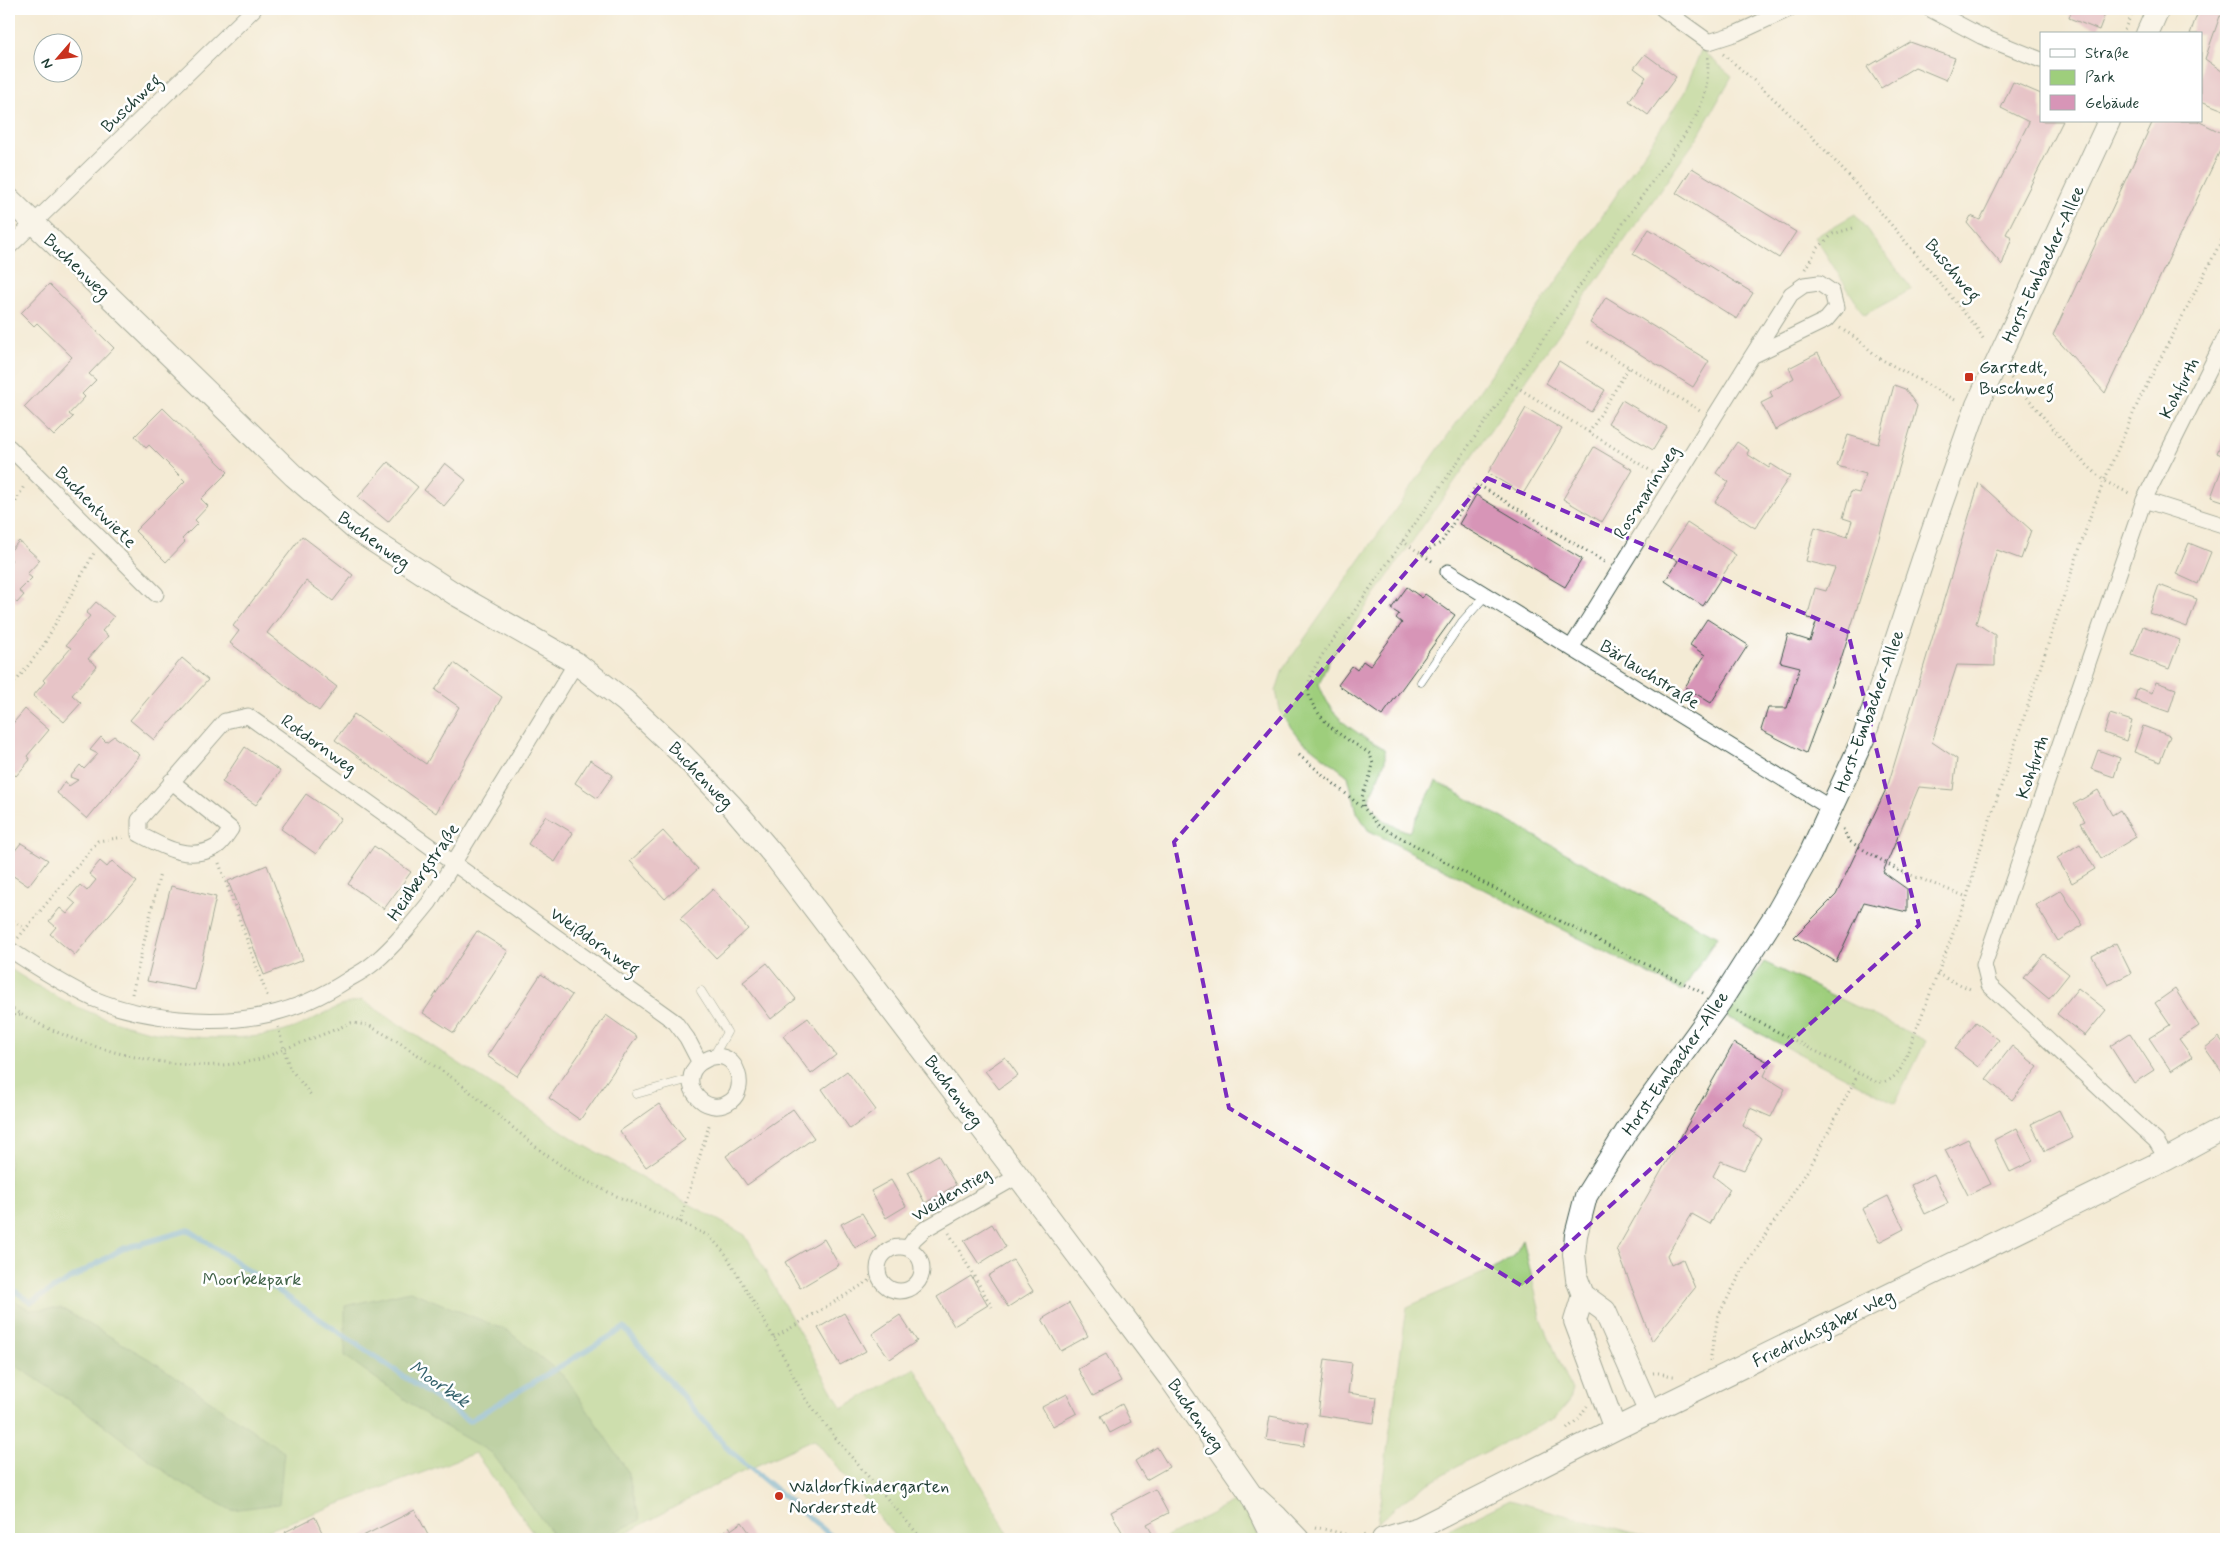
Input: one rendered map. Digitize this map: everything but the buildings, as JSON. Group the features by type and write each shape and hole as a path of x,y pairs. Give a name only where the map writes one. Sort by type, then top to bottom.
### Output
{"street":[{"name":"Buschweg","path":"9,247 254,9"},
{"path":"1663,9 1709,42 1737,33 1788,9"},
{"path":"1930,9 1981,36 2040,60"},
{"path":"2148,32 2158,9"},
{"name":"Horst-Embacher-Allee","path":"1583,1296 1577,1279 1574,1254 1579,1216 1586,1196 1628,1129 1720,1002 1778,911 1810,854 1832,809 1874,709 1975,411 2109,122"},
{"name":"Buchenweg","path":"9,199 294,476 355,529 455,594 576,663 625,701 682,754 731,805 776,858 1169,1377 1250,1493 1273,1539"},
{"path":"1752,356 1826,320 1836,308 1832,292 1820,283 1804,285"},
{"name":"Rosmarinweg","path":"1571,648 1791,294 1804,285"},
{"name":"Kohfurth","path":"1989,986 1984,965 2144,500 2226,336"},
{"name":"Buchentwiete","path":"9,447 156,594"},
{"path":"2144,500 2226,526"},
{"name":"Bärlauchstraße","path":"1448,572 1832,809"},
{"name":"Heidbergstraße","path":"9,949 65,984 95,999 129,1010 165,1017 202,1020 248,1019 274,1014 308,1002 340,986 374,963 403,935 429,903 576,663"},
{"name":"Rotdornweg","path":"139,834 139,820 225,721 248,716 453,864"},
{"path":"139,834 162,847 190,855 217,847 231,829 171,781"},
{"name":"Weißdornweg","path":"453,864 676,1022 687,1038 707,1060"},
{"path":"1989,986 2156,1141 2166,1159"},
{"path":"727,1059 734,1065 740,1080 739,1088 731,1101 714,1106 700,1101 694,1096 690,1079 695,1067 707,1060 727,1059"},
{"name":"Friedrichsgaber Weg","path":"1383,1539 1412,1534 1615,1429 2166,1159 2226,1127"},
{"name":"Weidenstieg","path":"908,1248 914,1239 925,1229 1018,1176"},
{"name":"Weidenstieg","path":"908,1248 919,1257 922,1267 920,1278 914,1286 904,1291 894,1290 884,1284 879,1275 878,1265 882,1255 891,1249 908,1248"},
{"path":"1615,1429 1575,1321 1583,1296 1605,1311 1650,1413"},
{"name":"Buchenweg","path":"1250,1493 1278,1516 1298,1539"}],"lane":[{"path":"1421,682 1462,622 1486,595"},
{"path":"701,991 727,1032 707,1060"},
{"path":"636,1094 690,1079"}],"path":[{"path":"2123,32 2134,9"},
{"name":"Buschweg","path":"1709,42 1757,82 1857,185 1976,327 1999,362 2059,436 2104,481 2144,500"},
{"path":"1364,808 1362,796 1373,764 1370,754 1340,735 1324,719 1310,697 1308,686 1316,667 1690,127 1701,107 1708,85 1709,42"},
{"path":"1804,285 1805,267 1817,250 1833,234 1853,228"},
{"path":"1299,755 1364,808 1378,825 1476,879 1858,1074 1876,1082 1885,1082 1895,1077 1902,1067 1967,897 1983,841 2091,514 2131,417 2226,232"},
{"path":"1826,320 1856,338 1879,358 1975,411"},
{"path":"1588,342 1713,419"},
{"path":"1589,432 1629,367"},
{"path":"1512,384 1673,484"},
{"path":"9,514 33,471"},
{"path":"1421,554 1441,543 1478,484 1619,571"},
{"path":"9,690 42,648 102,539"},
{"path":"1402,541 1448,572"},
{"path":"1832,809 1849,841 1898,870 1967,897"},
{"path":"9,949 98,842 139,834"},
{"path":"213,848 274,1014 289,1067 311,1095"},
{"path":"129,1010 160,873"},
{"path":"9,918 25,929"},
{"path":"1937,974 1970,988 1989,986"},
{"path":"9,1007 53,1030 100,1049 155,1061 210,1065 252,1061 351,1023 368,1024 398,1041 457,1081 541,1152 576,1176 614,1195 709,1236 725,1252 774,1338 805,1398 842,1446 922,1539"},
{"path":"9,1016 24,1014"},
{"path":"1709,1367 1718,1316 1740,1273 1810,1167 1858,1074"},
{"path":"680,1222 714,1106"},
{"path":"941,1220 992,1307"},
{"path":"774,1338 879,1275"},
{"path":"713,1539 732,1526"}],"highlighted area":[{"path":"1487,478 1848,632 1919,925 1522,1286 1229,1108 1174,842"}],"green space":[{"path":"1701,50 1732,76 1697,138 1330,658 1319,684 1337,716 1353,730 1385,749 1385,761 1369,799 1376,812 1384,820 1409,832 1436,781 1717,937 1682,991 1368,830 1357,812 1348,776 1299,738 1281,714 1276,691 1283,669 1597,224 1684,93"},
{"path":"1855,214 1912,289 1864,315 1815,237"},
{"path":"1764,962 1926,1041 1895,1103 1726,1016"},
{"name":"Moorbekpark","path":"9,968 58,997 108,1019 133,1027 188,1037 234,1038 277,1033 295,1028 342,1005 362,1000 582,1144 745,1235 842,1408 915,1368 1011,1539 897,1539 814,1439 723,1481 615,1539 538,1539 475,1453 245,1539 9,1539"},
{"path":"1523,1240 1542,1321 1572,1390 1568,1403 1555,1418 1457,1466 1409,1496 1377,1523 1407,1307 1499,1266 1514,1256"},
{"path":"410,1291 508,1331 566,1378 627,1470 640,1520 600,1539 556,1539 492,1453 432,1419 345,1356 345,1306"},
{"path":"9,1297 30,1310 61,1308 154,1362 284,1452 279,1504 231,1510 176,1480 85,1411 9,1361"},
{"path":"1239,1499 1252,1518 1259,1539 1163,1539"},
{"path":"1510,1500 1652,1539 1430,1539"}],"waterway":[{"name":"Moorbek","path":"9,1287 31,1302 122,1249 189,1230 469,1421 624,1328 730,1451 835,1539"}],"place":[{"name":"Garstedt, Buschweg","path":"1969,377"},
{"name":"Waldorfkindergarten Norderstedt","path":"779,1496"}]}
